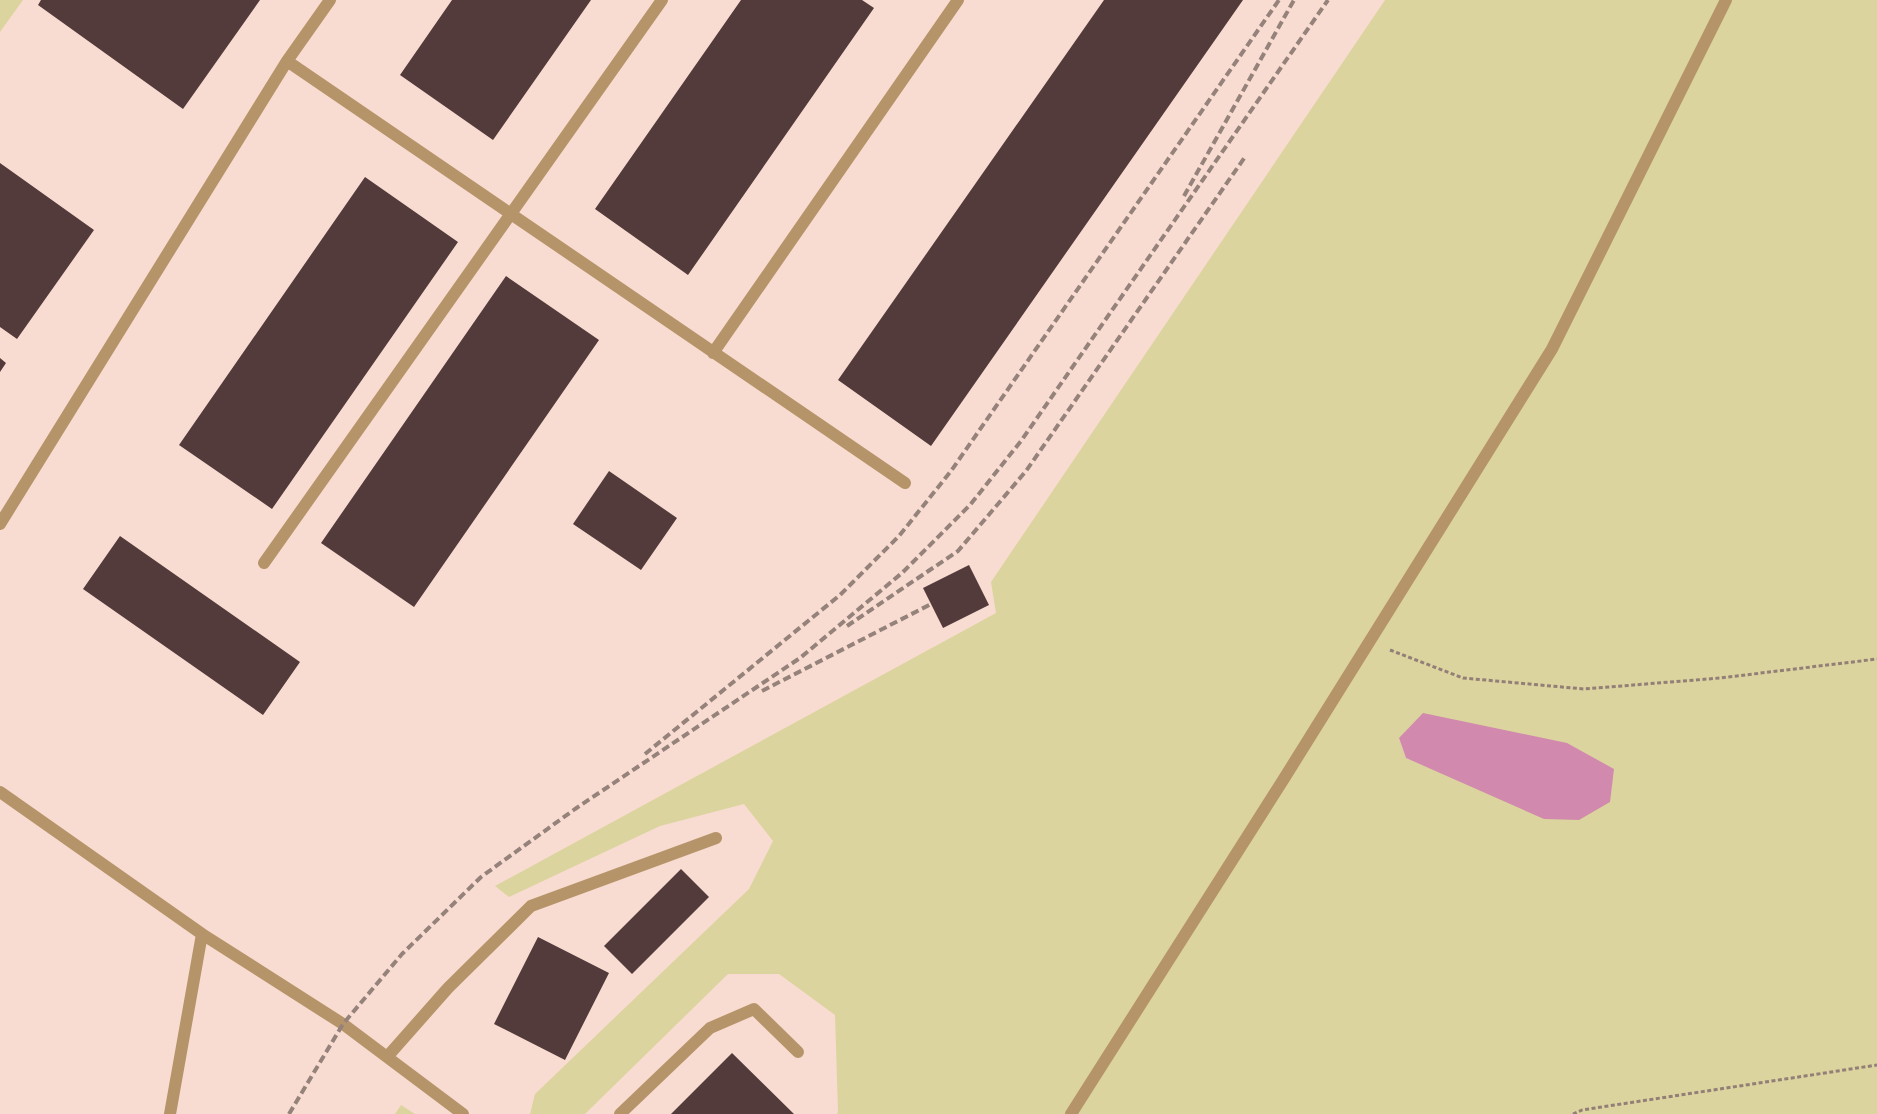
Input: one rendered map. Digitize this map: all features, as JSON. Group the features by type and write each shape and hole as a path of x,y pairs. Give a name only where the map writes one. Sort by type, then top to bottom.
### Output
{"street":[{"path":"0,524 287,61 330,0"},
{"path":"264,564 662,0"},
{"path":"714,353 958,0"},
{"path":"1071,1114 1552,349 1726,0"},
{"path":"287,61 905,483"},
{"path":"0,792 202,934 342,1024 463,1114"},
{"path":"387,1057 448,988 531,906 716,838"},
{"path":"170,1114 202,934"},
{"path":"620,1114 710,1028 754,1009 798,1052"}],"path":[{"path":"1368,642 1463,678 1584,689 1720,678 1877,659"},
{"path":"1573,1114 1582,1110 1877,1065"}],"shaded area":[{"path":"0,0 23,0 0,32"},
{"path":"1385,0 1877,0 1877,1114 837,1114 835,1015 779,974 728,974 585,1114 530,1114 535,1094 749,889 773,841 744,804 660,826 509,897 495,886 996,613 991,582","holes":["1399,738 1473,786 1406,758"]},
{"path":"1423,713 1567,743 1614,769 1610,802 1579,820 1544,819 1406,758 1399,738"},
{"path":"401,1105 415,1114 395,1114"}],"building":[{"path":"41,0 260,0 183,109 38,5"},
{"path":"452,0 591,0 493,140 400,75"},
{"path":"741,0 862,0 874,8 688,275 595,209"},
{"path":"1104,0 1243,0 931,446 838,380"},
{"path":"0,163 94,230 17,339 0,327"},
{"path":"365,177 458,242 272,509 179,445"},
{"path":"506,276 599,340 414,607 321,543"},
{"path":"0,358 6,363 0,372"},
{"path":"609,471 677,518 641,570 573,524"},
{"path":"120,536 300,662 263,715 83,589"},
{"path":"969,565 989,605 943,628 923,588"},
{"path":"681,869 709,897 632,974 604,946"},
{"path":"538,937 609,973 565,1060 494,1024"},
{"path":"732,1053 794,1114 671,1114"}],"railway":[{"path":"645,754 840,595 899,536 951,471 1279,0"},
{"path":"1184,196 1294,0"},
{"path":"289,1114 343,1024 402,954 481,877 575,809 800,658 902,573 970,505 1021,441 1328,0"},
{"path":"847,626 958,551 1026,471 1245,157"},
{"path":"762,691 931,604"}]}
